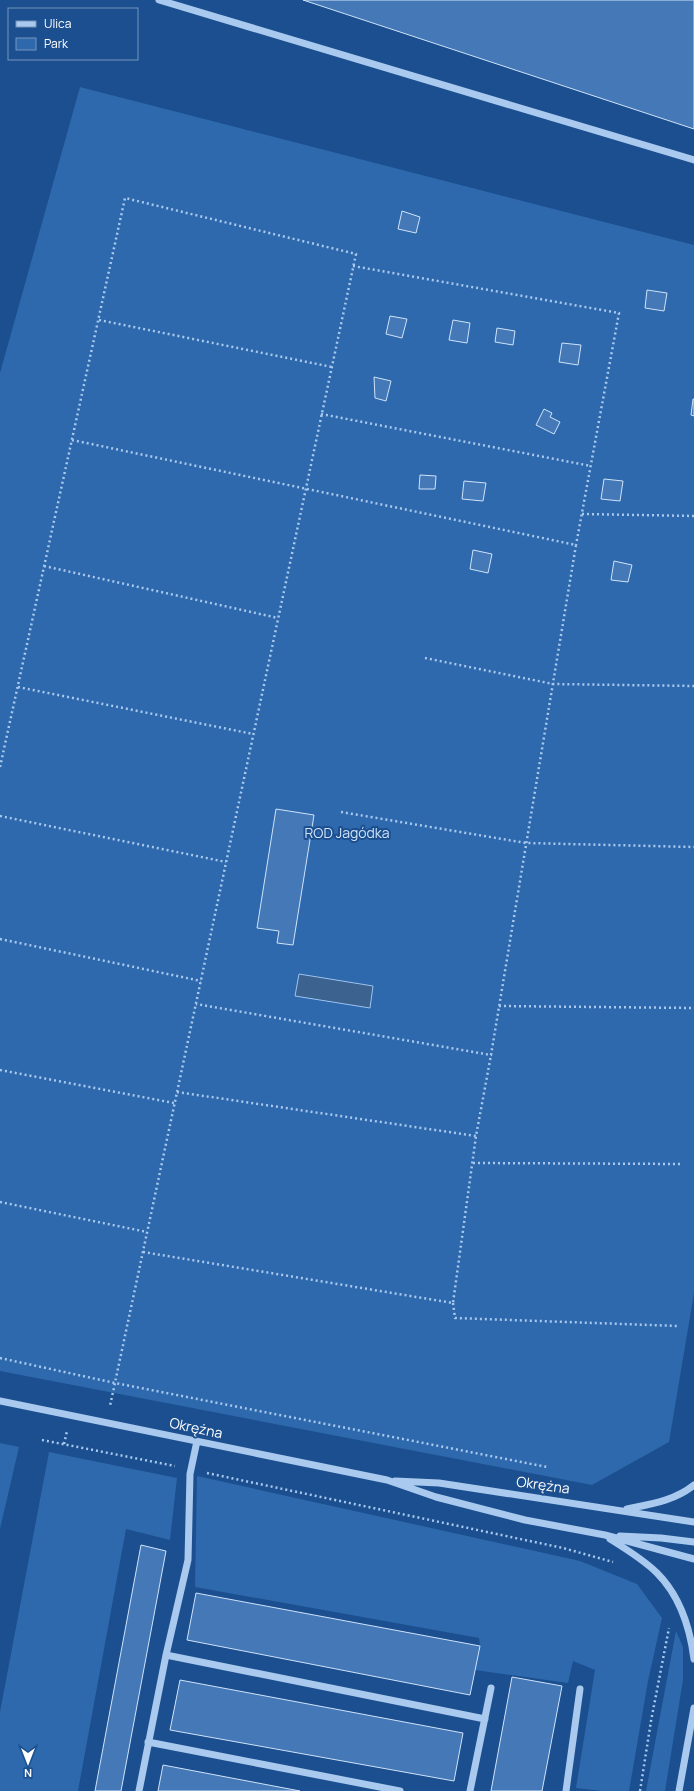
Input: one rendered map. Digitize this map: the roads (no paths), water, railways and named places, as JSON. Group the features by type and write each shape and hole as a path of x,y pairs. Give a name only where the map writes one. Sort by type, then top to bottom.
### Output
{"street":[{"path":"159,0 694,160"},
{"name":"Okrężna","path":"0,1401 387,1480 436,1497 525,1520 605,1535 694,1559"},
{"path":"139,1791 166,1654 188,1560 191,1470 197,1441"},
{"name":"Okrężna","path":"387,1480 439,1483 694,1522"},
{"path":"622,1510 667,1501 694,1485"},
{"path":"605,1535 658,1573 668,1586 678,1601 685,1619 692,1641 694,1659"},
{"name":"Okrężna","path":"605,1535 661,1538 694,1542"},
{"path":"166,1654 485,1719"},
{"path":"470,1791 491,1688"},
{"path":"566,1791 580,1689"},
{"path":"679,1791 694,1708"},
{"path":"148,1742 400,1791"}],"park label":[{"name":"ROD Jagódka","path":"347,833"}]}
